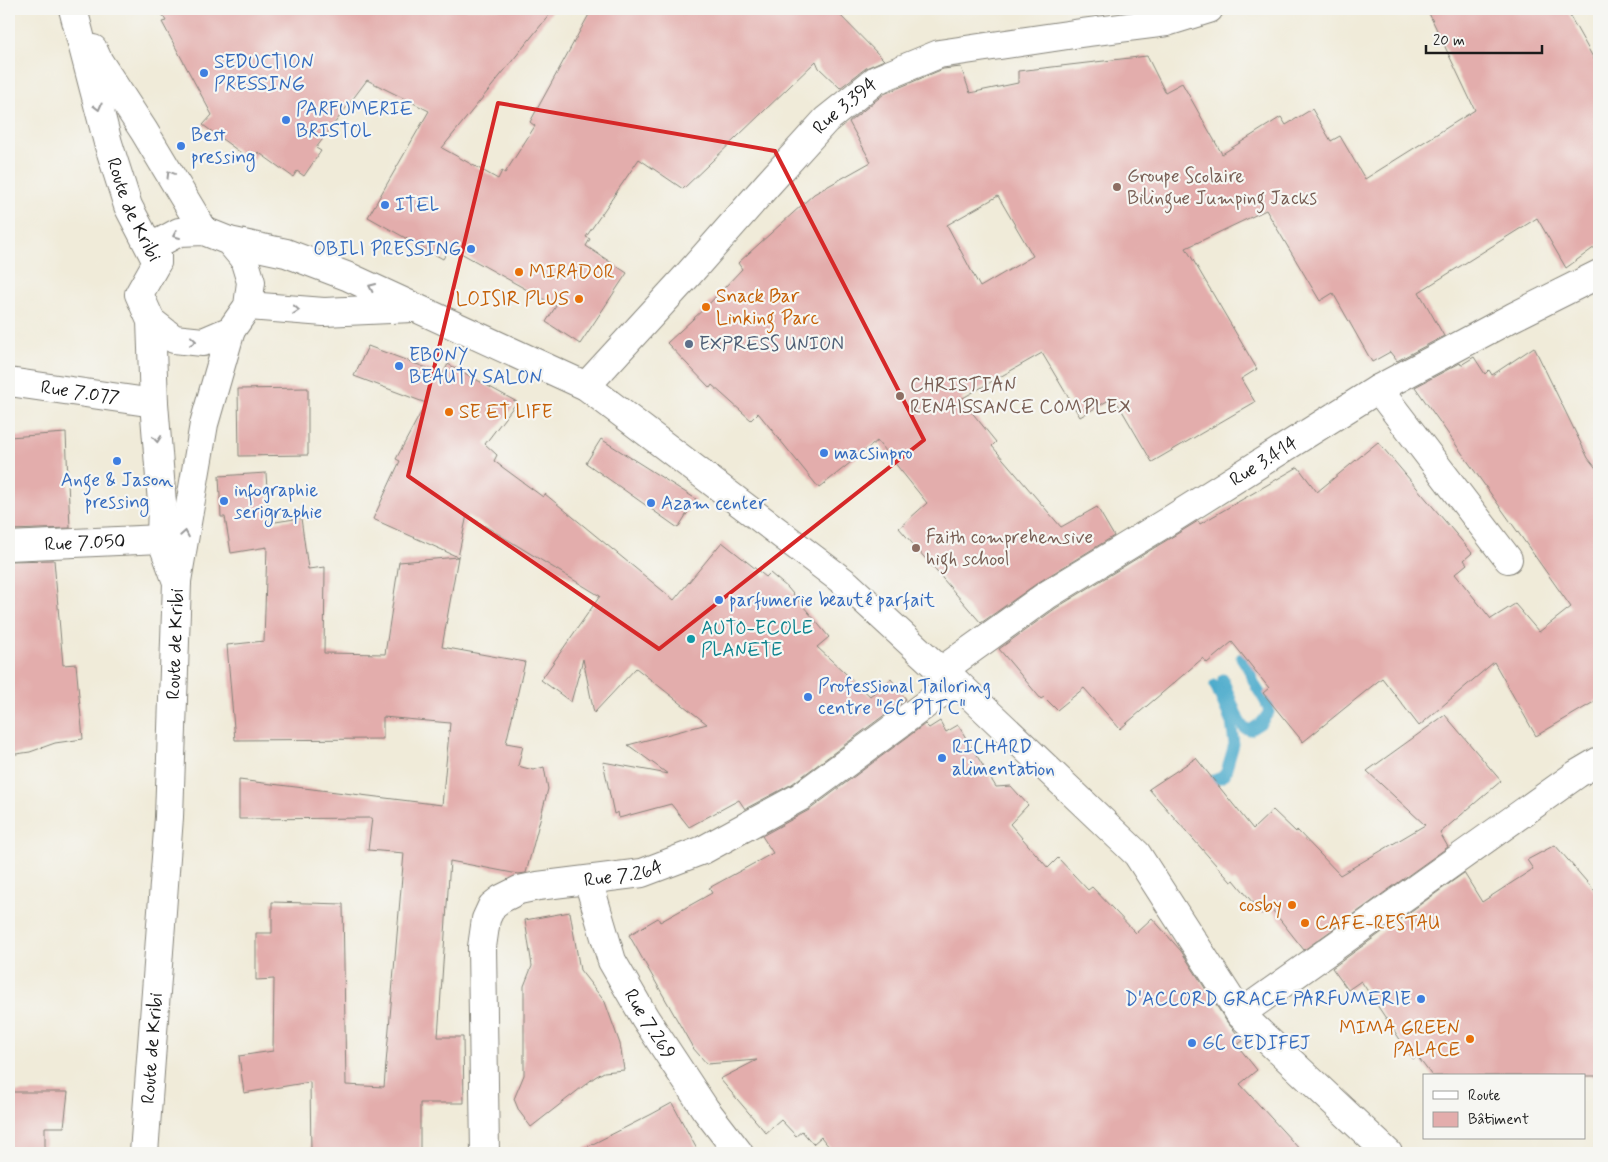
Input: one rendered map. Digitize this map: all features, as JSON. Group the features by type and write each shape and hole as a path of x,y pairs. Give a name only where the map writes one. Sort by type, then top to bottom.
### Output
{"main road":[{"path":"75,9 99,62 216,236 244,259 251,282 248,306 230,330 204,424 177,582"},
{"name":"Route de Kribi","path":"75,9 108,143 125,197 157,262 139,294 151,321 154,402 162,503 161,539 177,582 169,817 144,1153"},
{"name":"Rue 3.394","path":"586,386 826,120 876,80 939,54 1082,32 1167,22 1209,9"},
{"path":"157,262 158,244 179,232 216,236 286,253 349,277 586,386 848,585 1137,854 1240,1014 1388,1153"},
{"name":"Rue 3.414","path":"949,677 1047,595 1378,389 1513,317 1599,274"},
{"path":"248,306 324,312 416,308"},
{"path":"151,321 174,339 203,342 230,330"},
{"name":"Rue 7.077","path":"9,382 154,402"},
{"path":"1378,389 1508,559"},
{"name":"Rue 7.050","path":"9,546 161,539"},
{"name":"Rue 7.264","path":"485,1153 482,947 486,919 492,906 519,890 642,873 703,850 800,797 949,677"},
{"path":"1240,1014 1599,761"},
{"name":"Rue 7.269","path":"588,880 612,961 650,1026 705,1110 739,1153"}],"highlighted area":[{"path":"498,103 775,151 924,440 659,649 408,476"}],"building":[{"path":"159,9 554,9 442,148 498,179 502,171 505,173 535,126 530,122 592,9 834,9 884,60 866,68 840,88 819,68 816,61 683,189 639,159 586,237 590,239 586,246 627,273 580,344 546,322 556,306 450,247 443,259 368,217 429,111 367,80 316,148 321,151 304,176 297,171 293,177 258,152 252,161 203,125 212,115 162,22 166,21"},
{"path":"1427,9 1566,9 1599,68 1599,244 1566,268 1537,218 1419,292 1444,336 1397,361 1390,352 1372,362 1333,293 1320,301 1266,210 1186,248 1257,369 1241,379 1255,402 1152,462 1114,397 1080,417 1042,353 961,399 996,442 992,446 1061,527 1097,507 1114,536 1039,582 981,623 899,528 927,503 877,441 819,488 758,413 751,420 712,385 710,388 667,343 706,307 742,269 738,263 814,194 871,162 849,122 884,94 943,69 961,67 970,93 1018,83 1018,71 1147,56 1165,92 1182,83 1222,154 1281,117 1286,125 1312,109 1331,141 1340,136 1365,179 1475,110","holes":["998,196 1033,256 980,287 947,225"]},
{"path":"368,346 443,374 448,364 517,402 485,444 497,455 494,461 543,497 545,494 674,600 722,542 766,577 770,573 788,588 829,637 817,647 870,696 891,679 906,699 792,784 745,809 739,800 689,827 671,804 619,818 618,812 614,814 603,762 668,774 628,745 707,724 636,668 594,713 583,659 571,702 541,680 600,596 467,515 458,557 373,519 400,461 396,459 426,403 354,376"},
{"path":"1534,347 1588,458 1599,472 1599,699 1536,736 1494,662 1419,726 1382,678 1303,742 1263,693 1269,688 1232,642 1207,663 1203,658 1120,729 1084,688 1057,710 1044,697 1041,699 999,649 1056,608 1198,521 1200,524 1298,467 1317,492 1378,442 1472,553 1464,560 1467,564 1455,574 1491,619 1515,604 1539,632 1571,607 1415,387 1474,357 1485,374 1489,370 1492,375"},
{"path":"308,388 308,455 239,456 238,389"},
{"path":"66,433 70,528 10,530 9,437"},
{"path":"601,439 696,499 678,528 586,463"},
{"path":"266,473 269,523 301,518 308,569 325,567 324,653 385,654 399,562 458,557 442,647 525,662 506,743 523,746 518,766 533,770 544,767 548,789 526,873 518,874 450,861 438,1037 463,1037 464,1103 420,1103 420,1153 311,1153 310,1082 244,1093 239,1056 273,1051 274,979 256,980 256,933 272,933 272,902 343,904 346,1085 384,1087 404,853 368,850 372,818 239,819 239,780 442,805 450,723 383,717 383,739 235,740 227,645 264,641 267,547 231,553 225,517 221,517 219,476"},
{"path":"54,560 63,665 76,664 83,739 55,743 30,752 9,755 9,561"},
{"path":"1445,715 1501,781 1440,833 1448,847 1304,950 1270,907 1262,914 1234,880 1231,882 1149,789 1196,758 1253,829 1273,810 1296,832 1297,830 1340,875 1425,825 1367,771"},
{"path":"940,721 946,732 958,725 996,787 1011,786 1028,805 1010,824 1048,868 1058,858 1088,890 1092,887 1136,933 1152,918 1181,951 1227,1022 1243,1041 1237,1045 1257,1070 1240,1084 1303,1153 834,1153 821,1137 813,1144 802,1131 796,1136 781,1120 766,1133 720,1079 757,1060 707,1064 693,1048 629,935 658,918 660,922 712,893 709,888 773,853 762,836 809,810 925,724 929,728"},
{"path":"1555,845 1599,896 1599,1076 1586,1076 1586,1074 1430,1074 1417,1056 1413,1059 1361,981 1348,990 1332,968 1464,873 1482,902 1533,869 1527,860"},
{"path":"570,912 580,970 605,1002 620,1044 624,1070 604,1072 595,1077 531,1127 519,1111 514,1099 524,1075 524,986 532,966 525,920"},
{"path":"9,1092 68,1092 64,1127 45,1127 45,1153 9,1153"},
{"path":"672,1103 699,1153 575,1153 652,1114"}],"waterway":[{"path":"1223,679 1244,728 1250,730 1261,723 1269,712 1247,666 1241,658"},
{"path":"1214,780 1222,777 1226,772 1234,744 1231,722 1215,685"}],"place":[{"name":"SEDUCTION PRESSING","path":"204,73"},
{"name":"PARFUMERIE BRISTOL","path":"286,120"},
{"name":"Best pressing","path":"181,146"},
{"name":"Groupe Scolaire Bilingue Jumping Jacks","path":"1117,187"},
{"name":"ITEL","path":"385,205"},
{"name":"OBILI PRESSING","path":"471,249"},
{"name":"MIRADOR","path":"519,272"},
{"name":"LOISIR PLUS","path":"579,299"},
{"name":"Snack Bar Linking Parc","path":"706,307"},
{"name":"EXPRESS UNION","path":"689,344"},
{"name":"EBONY BEAUTY SALON","path":"399,366"},
{"name":"CHRISTIAN RENAISSANCE COMPLEX","path":"900,396"},
{"name":"SE ET LIFE","path":"449,412"},
{"name":"macsinpro","path":"824,453"},
{"name":"Ange & Jason pressing","path":"117,461"},
{"name":"infographie serigraphie","path":"224,501"},
{"name":"Azam center","path":"651,503"},
{"name":"Faith comprehensive high school","path":"916,548"},
{"name":"parfumerie beauté parfait","path":"719,600"},
{"name":"AUTO-ECOLE PLANETE","path":"691,639"},
{"name":"Professional Tailoring centre \"GC PTTC\"","path":"808,697"},
{"name":"RICHARD alimentation","path":"942,758"},
{"name":"cosby","path":"1292,905"},
{"name":"CAFE-RESTAU","path":"1305,923"},
{"name":"D'ACCORD GRACE PARFUMERIE","path":"1421,999"},
{"name":"MIMA GREEN PALACE","path":"1470,1039"},
{"name":"GC CEDIFEJ","path":"1192,1043"}]}
